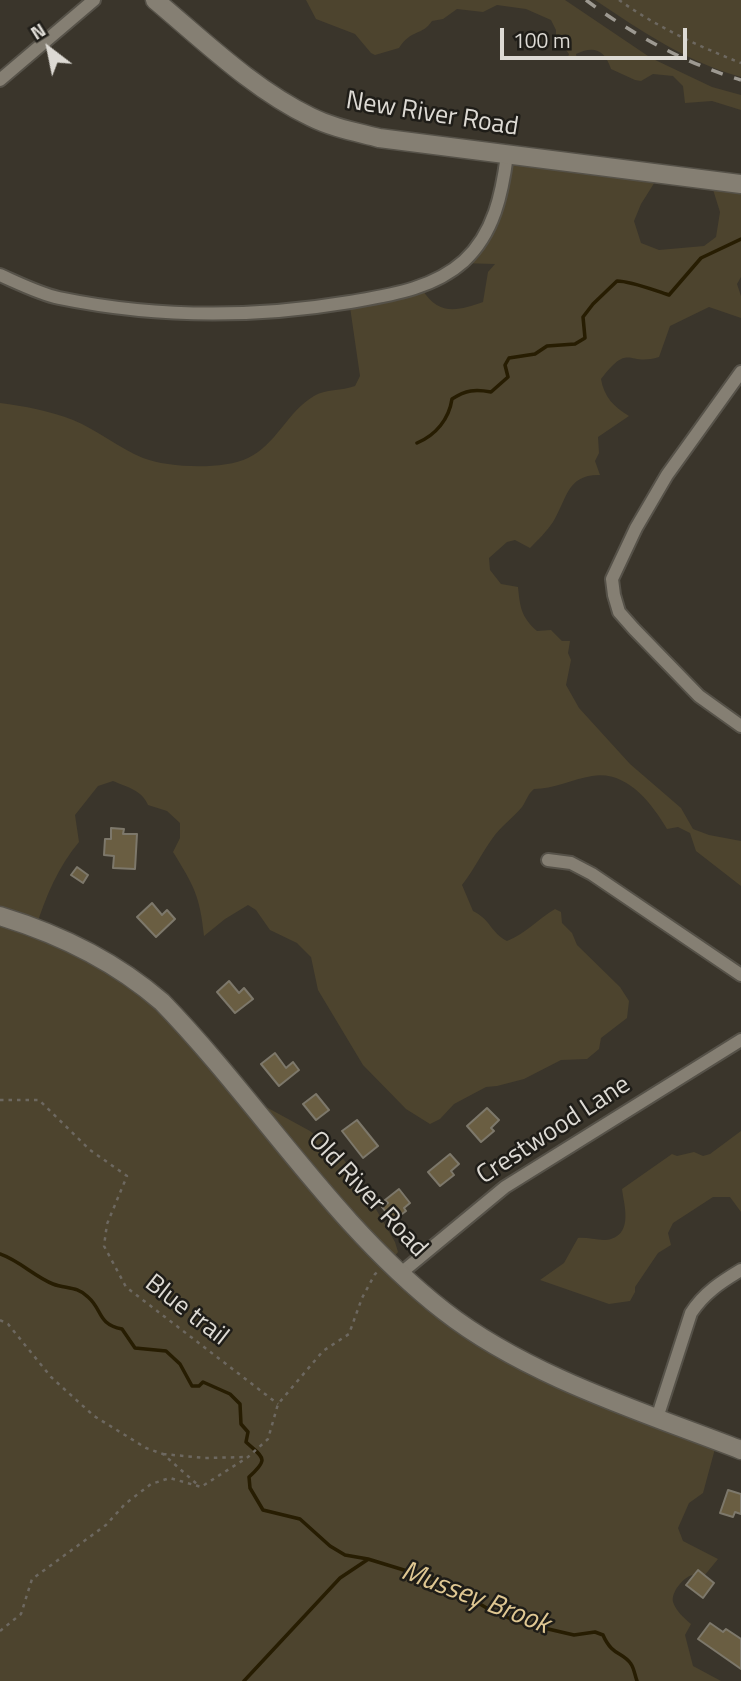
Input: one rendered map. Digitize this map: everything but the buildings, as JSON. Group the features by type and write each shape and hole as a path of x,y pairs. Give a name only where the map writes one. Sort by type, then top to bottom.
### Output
{"main road":[{"name":"New River Road","path":"155,0 261,86 310,117 330,126 379,138 741,184"},
{"name":"Old River Road","path":"0,916 64,940 97,957 134,979 162,1002 366,1239 444,1311 498,1346 558,1377 741,1450"}],"street":[{"path":"0,80 94,0"},
{"path":"0,275 56,298 127,310 160,312 209,314 291,311 391,295 429,283 461,263 474,250 488,230 502,194 507,155"},
{"path":"741,372 667,475 636,528 612,579 619,612 699,696 741,726"},
{"path":"730,386 741,395"},
{"path":"548,860 571,863 592,874 741,975"},
{"name":"Crestwood Lane","path":"396,1268 505,1186 741,1040"},
{"path":"657,1418 691,1313 700,1299 713,1287 741,1270"}],"path":[{"path":"619,0 640,15 698,46 741,63"},
{"name":"Blue trail","path":"0,1100 38,1100 90,1150 127,1176 107,1224 104,1246 126,1287 278,1404"},
{"path":"0,1631 21,1614 32,1579 106,1525 125,1504 150,1484 170,1478 201,1487 263,1444 268,1439 278,1404 323,1351 349,1335 362,1298 375,1274 396,1268"},
{"path":"0,1320 8,1324 51,1377 94,1416 146,1448 163,1454 205,1458 249,1456"},
{"path":"163,1454 201,1487"}],"shaded area":[{"path":"306,0 565,0 651,58 712,87 741,95 741,110 712,101 685,103 683,86 673,76 653,74 641,81 635,80 611,69 606,57 598,51 582,51 576,54 577,59 567,60 569,54 556,37 551,20 526,9 497,5 483,12 457,9 443,19 432,21 403,42 399,48 375,55 355,34 316,19"},
{"path":"595,0 741,0 741,77 683,54"},
{"path":"507,155 658,177 634,221 641,243 659,250 704,246 716,237 720,212 711,183 741,180 741,277 737,284 741,296 741,318 709,307 670,326 659,357 624,358 618,361 601,379 607,396 629,416 598,437 599,453 595,461 600,475 589,476 574,483 553,522 530,548 515,540 507,542 489,558 490,570 501,584 518,587 522,611 532,626 537,631 551,630 562,641 570,641 568,653 571,660 566,685 579,708 630,764 681,808 693,829 741,841 741,886 696,851 690,833 678,827 667,829 653,808 636,790 616,778 592,776 534,789 522,807 492,839 462,885 473,911 507,941 555,909 561,912 562,923 572,933 577,945 620,987 629,1001 627,1018 601,1038 599,1049 587,1059 561,1060 524,1079 486,1087 454,1104 440,1119 430,1124 406,1109 363,1065 318,990 311,957 297,943 270,930 256,910 248,905 204,936 195,892 173,852 180,838 180,823 167,811 148,805 134,790 113,781 98,786 75,815 79,842 53,882 36,927 126,976 257,1102 310,1131 341,1156 359,1180 395,1242 398,1252 390,1262 450,1319 716,1445 703,1493 689,1503 678,1528 683,1541 718,1559 704,1576 692,1575 685,1579 678,1586 673,1602 691,1624 685,1635 693,1666 721,1681 0,1681 0,403 37,409 73,420 134,454 167,464 211,466 248,458 266,445 296,411 314,396 355,386 360,376 350,307 422,289 435,304 449,309 465,308 483,302 488,272 495,264 461,263 488,230"},
{"path":"741,1131 741,1212 730,1197 713,1197 673,1223 668,1233 671,1245 658,1253 635,1287 630,1301 609,1304 540,1280 564,1263 578,1238 607,1240 618,1235 626,1217 622,1189 672,1154 710,1154"}],"waterway":[{"path":"417,443 440,426 452,399 471,391 491,392 508,377 505,365 509,358 535,354 547,346 575,344 585,338 583,317 617,281 669,295 701,258 741,239"},
{"name":"Mussey Brook","path":"0,1254 46,1281 84,1293 104,1320 122,1329 135,1348 166,1351 180,1364 192,1386 199,1386 203,1382 230,1394 240,1404 241,1424 248,1432 246,1442 262,1458 260,1466 249,1477 250,1488 263,1510 300,1519 330,1546 345,1555 368,1559 443,1582 490,1610 518,1622 574,1635 595,1632 603,1635 610,1647 631,1664 637,1681"},
{"path":"244,1681 340,1578 367,1560"}],"railway":[{"path":"586,0 660,47 700,66 741,80"}]}
